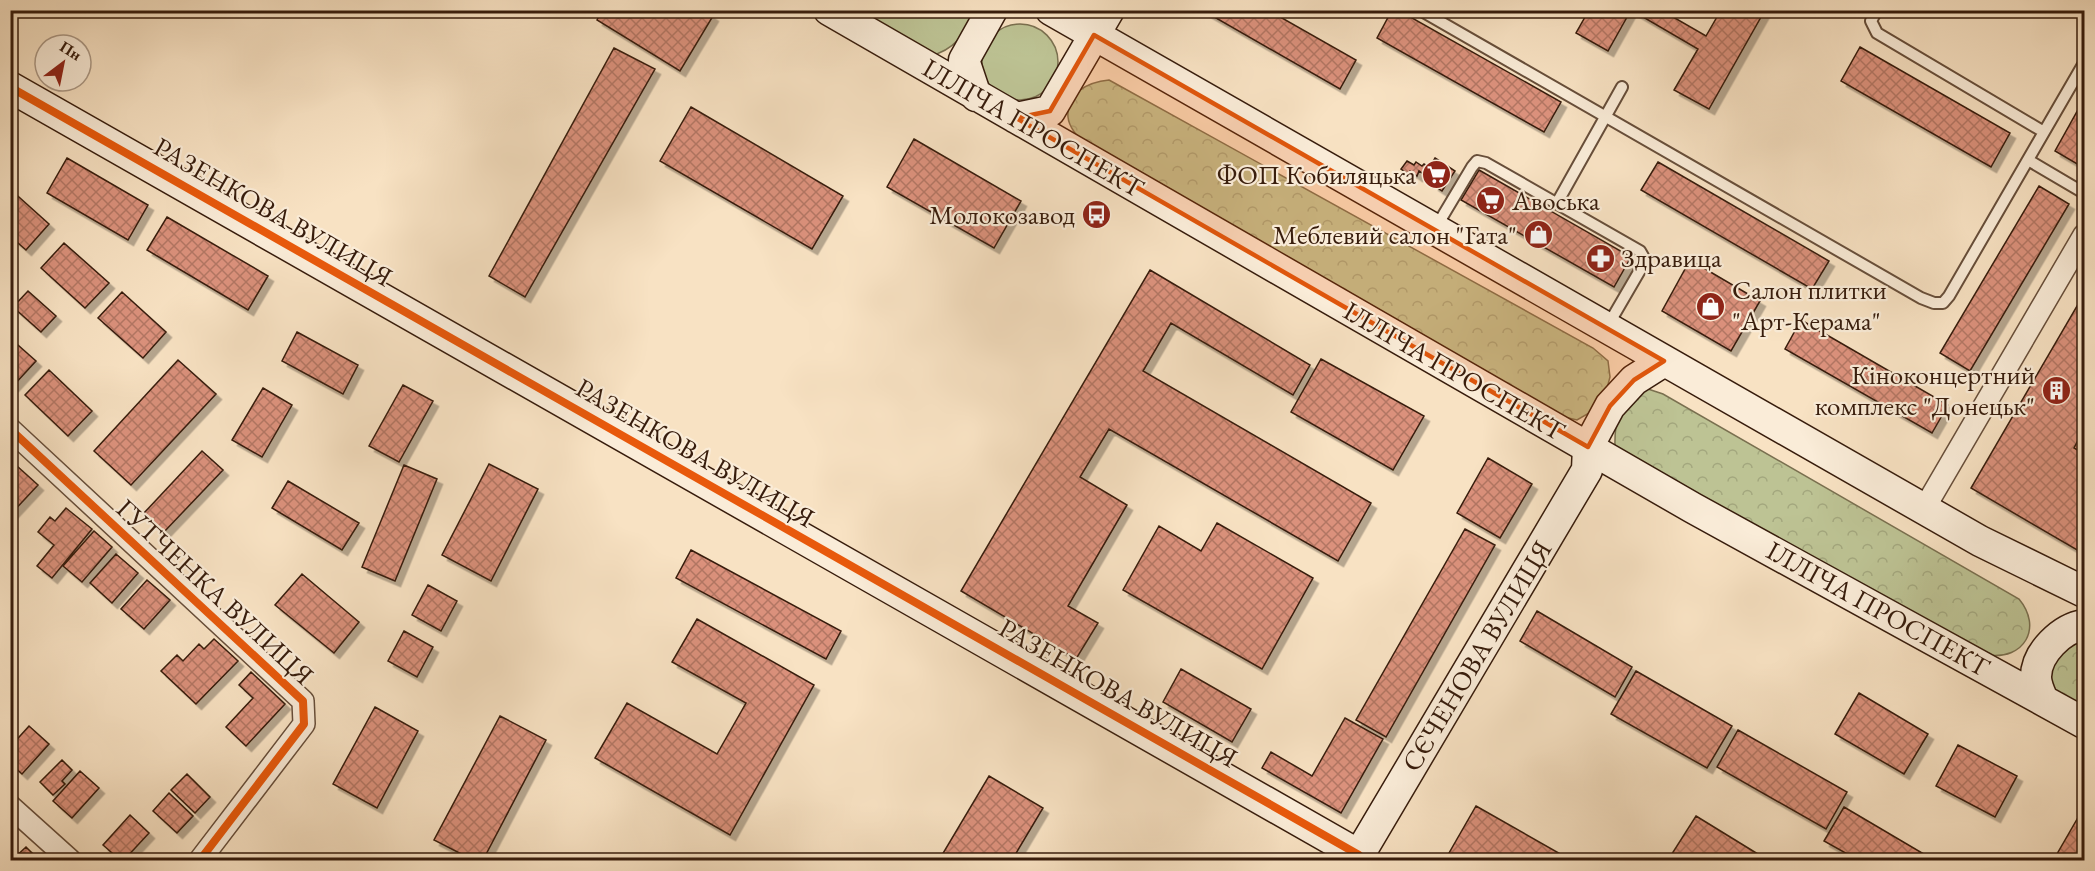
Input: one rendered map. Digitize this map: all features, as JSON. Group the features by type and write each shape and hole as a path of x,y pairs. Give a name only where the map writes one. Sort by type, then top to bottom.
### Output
{"main road":[{"name":"ІЛЛІЧА ПРОСПЕКТ","path":"829,10 1703,514 2085,723"},
{"path":"976,96 964,60 992,10"},
{"path":"1051,10 1101,23 1434,229 2085,603"},
{"path":"1016,118 1050,111 1101,23"},
{"name":"РАЗЕНКОВА ВУЛИЦЯ","path":"10,87 1358,858"},
{"name":"СЄЧЕНОВА ВУЛИЦЯ","path":"1358,858 1587,470 1588,447 1610,406 1634,380 1664,361"},
{"path":"1980,541 2085,592"},
{"path":"2043,700 2036,676 2045,653 2053,641 2064,633 2075,626 2085,625"}],"street":[{"path":"1924,509 2085,235"},
{"name":"ГУТЧЕНКА ВУЛИЦЯ","path":"10,429 303,701 304,724 200,861"},
{"path":"10,806 70,861"}],"lane":[{"path":"1420,10 1921,298 1934,303 1943,303 1949,296 2085,63"},
{"path":"1877,10 1871,21 1877,33 2044,132"},
{"path":"1557,203 1622,87"},
{"path":"2028,160 2085,193"},
{"path":"1434,229 1477,161 1486,163 1557,203 1640,251 1644,258 1643,266 1607,327"}],"highlighted area":[{"path":"1094,35 1664,361 1634,380 1610,406 1588,447 1016,118 1050,111"}],"green space":[{"path":"851,11 973,11 967,27 958,40 946,50 930,56"},
{"path":"1020,24 1034,27 1047,35 1055,48 1058,62 1055,76 1047,89 1034,97 1020,100 1006,97 993,89 985,76 982,62 985,48 993,35 1006,27"},
{"path":"1109,80 1593,348 1608,361 1610,377 1606,392 1591,412 1577,420 1560,416 1088,148 1071,126 1068,108 1080,90 1094,83"},
{"path":"1645,388 1663,394 2019,599 2026,610 2029,621 2026,640 2011,652 1988,655 1615,448 1617,419 1620,413"},
{"path":"2069,645 2084,646 2084,713 2051,691 2048,663"}],"building":[{"path":"602,10 704,10 713,16 680,71 597,20"},
{"path":"1202,10 1268,10 1356,60 1340,89"},
{"path":"1392,10 1398,10 1561,102 1544,132 1377,38"},
{"path":"1589,10 1631,10 1608,51 1576,33"},
{"path":"1631,10 1661,10 1706,36 1721,10 1765,10 1709,109 1674,90 1698,49"},
{"path":"1860,47 2010,133 1991,167 1841,81"},
{"path":"614,48 655,69 525,297 489,276"},
{"path":"2084,99 2084,168 2055,151"},
{"path":"691,107 843,196 812,249 660,161"},
{"path":"914,139 1021,201 994,248 887,187"},
{"path":"67,158 148,205 128,240 47,193"},
{"path":"1435,158 1455,171 1442,191 1433,185 1435,181 1425,175"},
{"path":"1407,161 1414,165 1416,162 1429,167 1425,175 1419,171 1417,176 1410,171 1408,174 1401,169"},
{"path":"1658,162 1829,261 1812,289 1641,190"},
{"path":"1479,170 1631,257 1614,287 1461,200"},
{"path":"2039,186 2069,204 1970,371 1940,353"},
{"path":"10,189 49,224 26,250 10,236"},
{"path":"167,217 268,276 248,310 147,250"},
{"path":"64,243 109,283 85,308 41,268"},
{"name":"Салон плитки \"Арт-Керама\"","path":"1690,260 1760,301 1731,351 1662,311"},
{"path":"1150,270 1310,365 1293,395 1171,323 1143,371 1371,503 1338,561 1109,429 1080,477 1127,505 1068,606 1098,623 1076,659 961,591"},
{"path":"28,291 56,316 41,332 13,307"},
{"path":"122,292 166,332 143,358 98,318"},
{"name":"Кіноконцертний комплекс \"Донецьк\"","path":"2084,294 2084,554 1971,488"},
{"path":"1801,320 1948,405 1932,433 1785,349"},
{"path":"297,332 358,365 343,394 282,361"},
{"path":"10,338 36,361 13,386 10,384"},
{"path":"1321,359 1424,416 1393,470 1291,412"},
{"path":"178,360 216,394 131,485 94,451"},
{"path":"49,370 92,411 68,436 25,395"},
{"path":"403,385 433,401 399,462 369,446"},
{"path":"263,388 292,405 262,457 232,440"},
{"path":"2084,429 2084,454 2074,448"},
{"path":"202,451 223,470 164,532 144,513"},
{"path":"1488,458 1532,484 1500,538 1457,513"},
{"path":"489,464 538,489 491,581 442,555"},
{"path":"404,465 437,479 395,581 362,567"},
{"path":"17,466 38,485 10,515 10,496 13,493 10,491 10,473"},
{"path":"288,481 359,523 342,550 272,508"},
{"path":"66,508 92,529 52,578 37,566 54,545 38,532 50,517 55,521"},
{"path":"1217,523 1313,578 1262,669 1123,590 1159,526 1201,551"},
{"path":"1465,529 1495,545 1386,737 1356,720"},
{"path":"94,531 112,547 82,582 63,566"},
{"path":"691,550 841,631 826,659 676,578"},
{"path":"116,554 138,573 112,603 90,583"},
{"path":"302,574 359,622 334,653 275,605"},
{"path":"147,580 170,600 144,629 121,609"},
{"path":"428,585 457,601 441,631 412,615"},
{"path":"1537,611 1632,667 1615,697 1520,641"},
{"path":"697,619 814,685 730,835 595,758 627,703 717,754 746,703 672,662"},
{"path":"404,631 433,647 417,677 388,661"},
{"path":"214,639 238,661 196,704 161,671 177,655 183,661 199,644 204,649"},
{"path":"1181,669 1251,709 1232,742 1163,702"},
{"path":"1636,671 1732,726 1707,768 1611,714"},
{"path":"251,672 285,704 246,746 226,727 253,698 239,685"},
{"path":"1859,693 1928,734 1904,774 1835,734"},
{"path":"375,707 418,731 377,808 333,784"},
{"path":"500,716 546,740 483,860 473,860 434,840"},
{"path":"1345,718 1383,739 1341,813 1262,768 1271,752 1312,776"},
{"path":"29,726 49,744 22,774 10,763 10,747"},
{"path":"1738,730 1847,792 1826,829 1717,767"},
{"path":"1958,745 2017,776 1995,817 1936,786"},
{"path":"62,760 72,770 62,781 65,784 53,795 40,782"},
{"path":"80,771 99,788 72,818 53,801"},
{"path":"187,774 210,797 195,813 171,790"},
{"path":"989,776 1043,808 1012,860 939,860"},
{"path":"169,793 193,816 177,833 153,811"},
{"path":"1476,806 1571,860 1445,860"},
{"path":"1844,807 1934,860 1858,860 1824,841"},
{"path":"2080,814 2084,817 2084,860 2069,860 2057,854"},
{"path":"130,815 149,833 124,860 120,860 103,845"},
{"path":"1696,816 1766,859 1668,860"},
{"path":"26,847 39,860 12,860"}],"cycle path":[{"path":"10,87 1359,855"},
{"path":"10,429 303,701 304,724 200,860"}],"place":[{"name":"ФОП Кобиляцька","path":"1437,175"},
{"name":"Авоська","path":"1491,201"},
{"name":"Молокозавод","path":"1096,215"},
{"name":"Меблевий салон \"Гата\"","path":"1538,235"},
{"name":"Здравица","path":"1600,258"},
{"name":"Салон плитки \"Арт-Керама\"","path":"1711,306"},
{"name":"Кіноконцертний комплекс \"Донецьк\"","path":"2056,391"}]}
